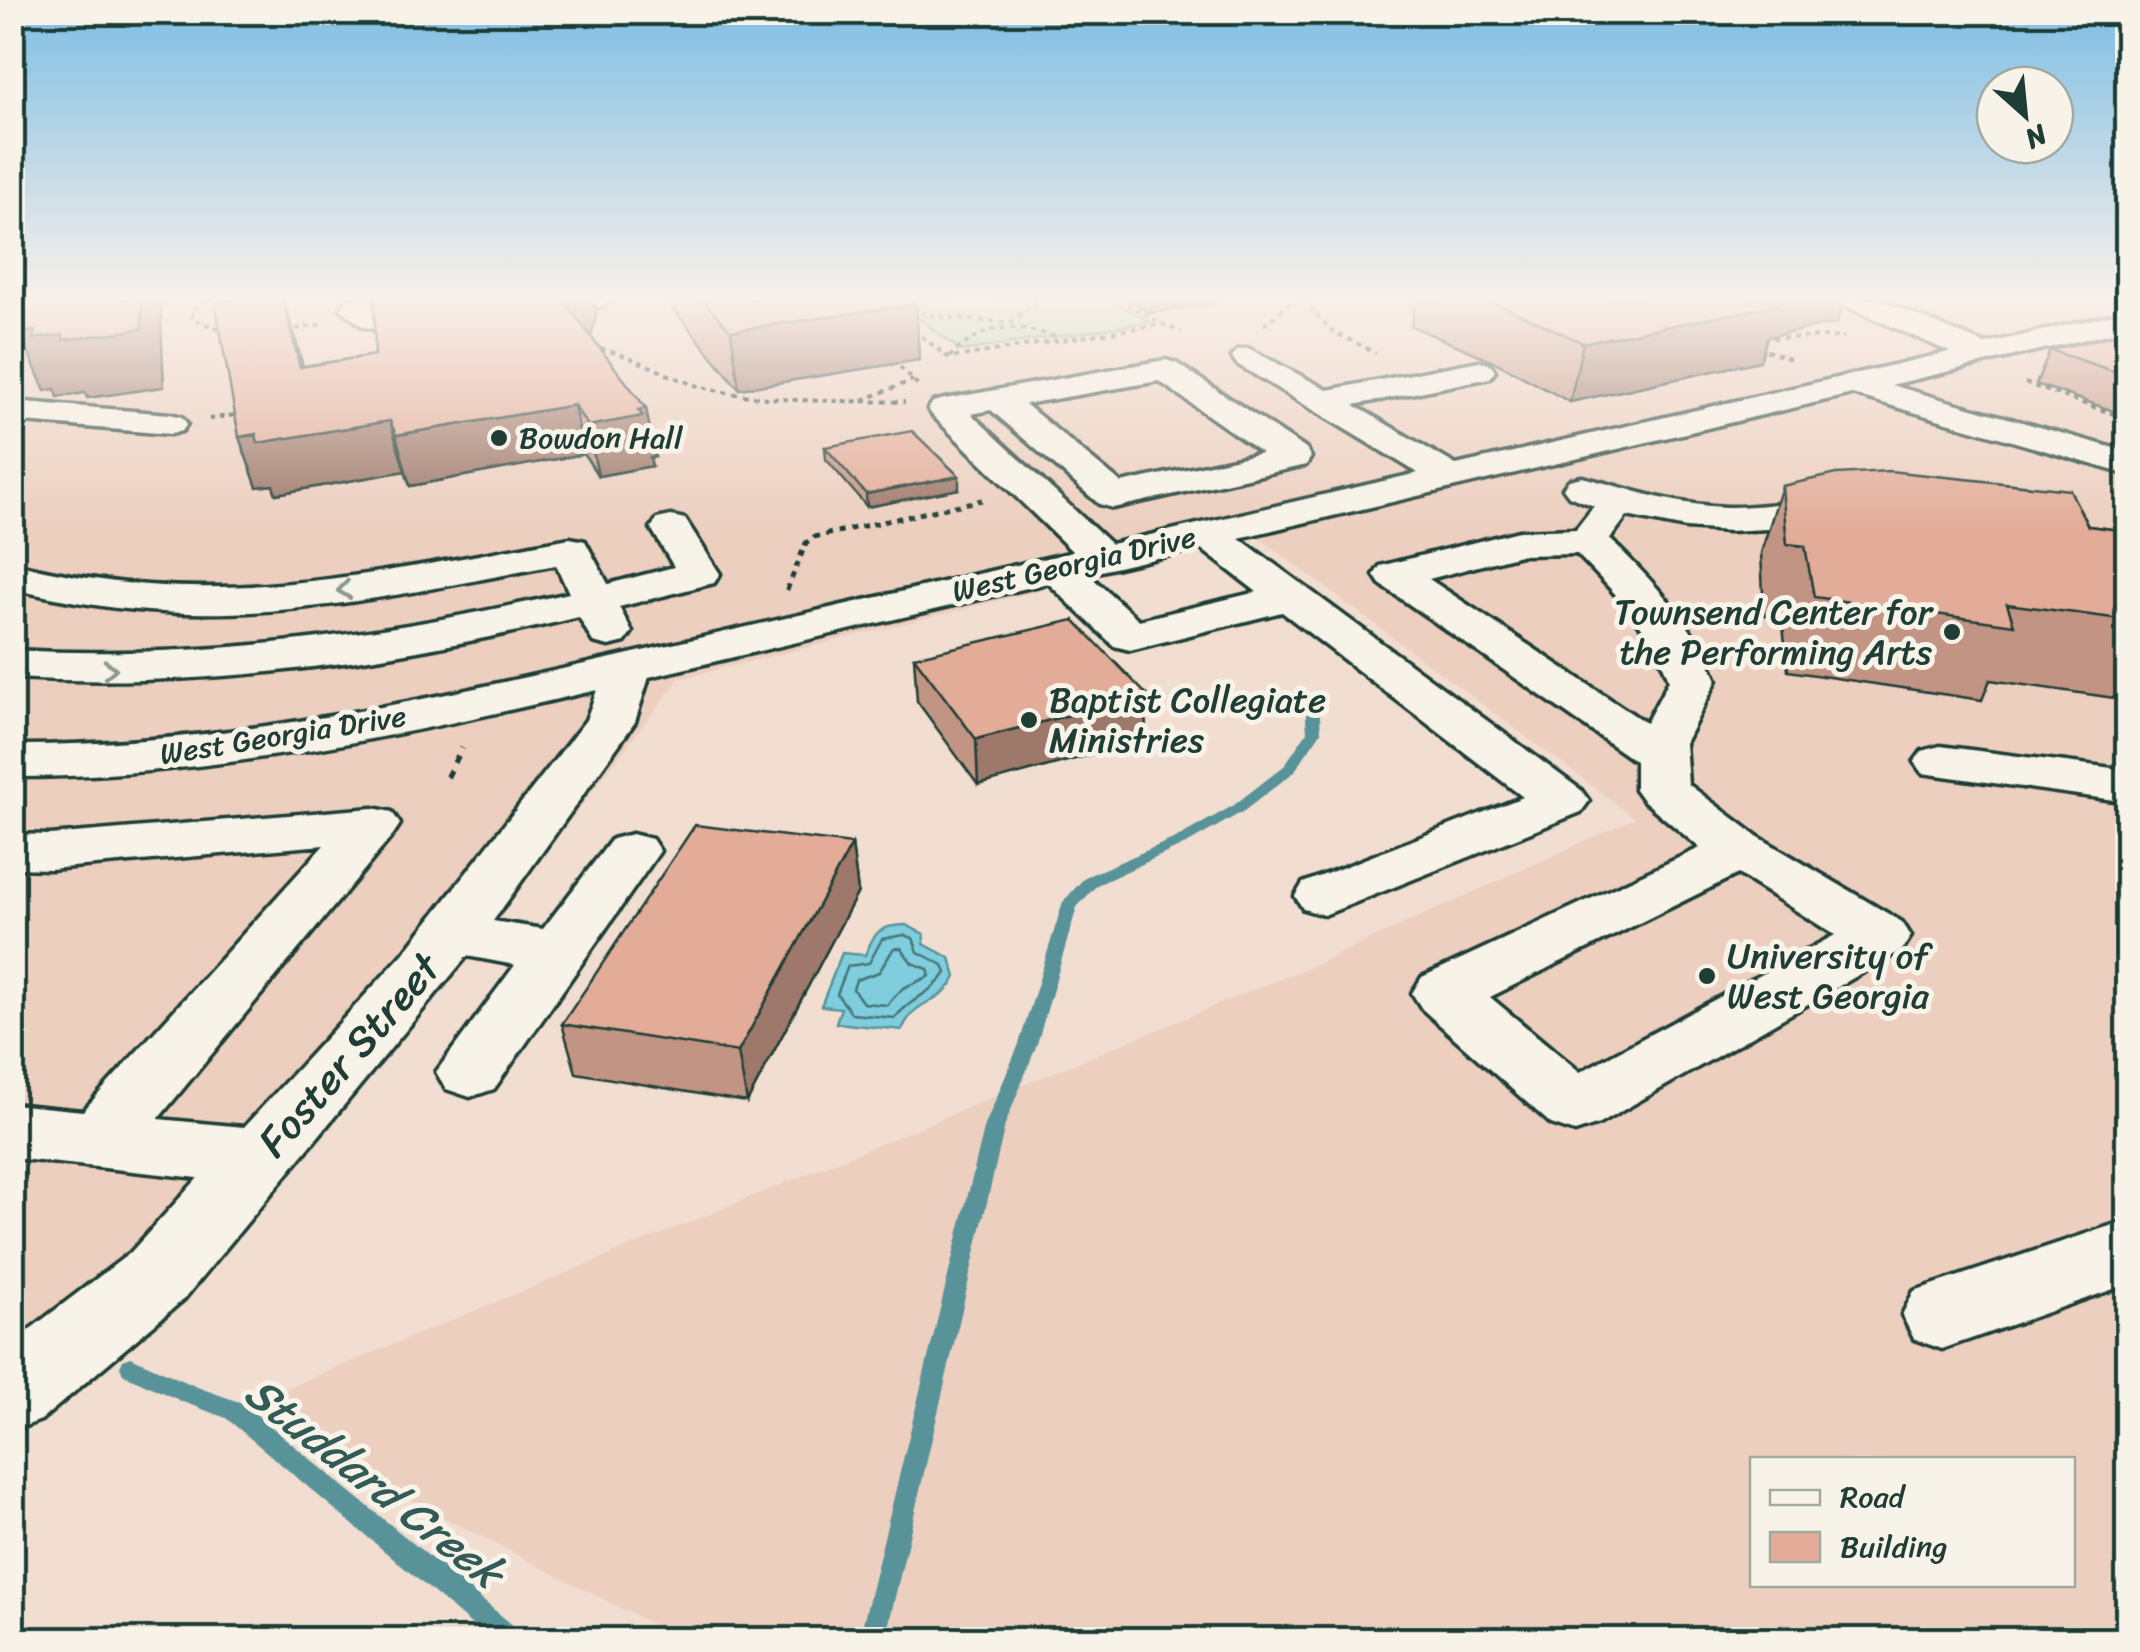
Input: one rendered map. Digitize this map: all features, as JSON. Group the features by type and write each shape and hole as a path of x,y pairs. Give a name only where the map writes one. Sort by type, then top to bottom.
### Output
{"street":[{"path":"1101,558 945,410 1130,376"},
{"path":"998,399 1114,496 1293,458 1174,376"},
{"path":"1290,376 1323,401 1452,478"},
{"path":"1323,401 1453,376"},
{"name":"West Georgia Drive","path":"12,761 110,758 473,721 628,670 1878,376"},
{"path":"1850,383 2128,464"},
{"path":"12,411 170,424"},
{"path":"1530,460 1602,522 1685,653 1693,680 1660,743 1662,789 1692,818 1881,936 1575,1106 1444,993 1743,850"},
{"path":"1661,756 1395,574 1602,522 1878,514"},
{"path":"12,664 83,670 236,665 458,632 698,574 671,528"},
{"path":"1206,534 1562,801 1324,896"},
{"path":"12,576 61,590 218,598 293,596 570,550 628,670"},
{"path":"1056,568 1130,636 1292,596"},
{"path":"440,574 458,632 473,721"},
{"name":"Foster Street","path":"12,1393 157,1276 453,934 610,722 628,670"},
{"path":"1940,762 2128,786"},
{"path":"12,852 372,824 98,1141"},
{"path":"470,1072 632,851"},
{"path":"453,934 558,952"},
{"path":"12,1132 261,1156"},
{"path":"1942,1314 2128,1252"}],"path":[{"path":"674,376 704,388 748,396 912,403"},
{"path":"2011,378 2128,418"},
{"path":"862,401 913,380"},
{"path":"170,424 246,413"},
{"path":"798,564 806,543 814,538 987,499"},
{"path":"447,777 473,721"}],"shaded area":[{"name":"University of West Georgia","path":"12,376 2127,376 2127,1639 681,1639 234,1410 1319,963 1635,818 1258,537 679,679 425,1007 64,1352 13,1342"}],"water":[{"path":"906,925 924,934 924,944 950,958 956,977 950,986 915,1011 902,1030 836,1023 841,1008 821,1006 842,953 865,955 879,931"}],"building":[{"path":"228,376 621,376 646,408 638,410 643,416 588,426 574,405 396,435 390,421 258,443 256,434 239,437"},
{"path":"912,431 959,476 866,494 825,447"},
{"path":"1889,471 2070,490 2088,526 2128,531 2128,620 2007,604 2014,625 1814,597 1805,546 1787,544 1782,486 1836,474"},
{"path":"1074,620 1147,695 976,739 914,657"},
{"path":"695,825 852,844 738,1052 562,1024"}],"waterway":[{"path":"872,1640 995,1125 1028,1044 1069,906 1091,881 1185,839 1239,808 1289,769 1314,732 1312,703"},
{"name":"Studdard Creek","path":"12,1333 23,1335"},
{"name":"Studdard Creek","path":"131,1367 234,1410 511,1640"}],"place":[{"name":"Bowdon Hall","path":"499,438"},
{"name":"Townsend Center for the Performing Arts","path":"1952,632"},
{"name":"Baptist Collegiate Ministries","path":"1029,720"},
{"name":"University of West Georgia","path":"1707,976"}]}
